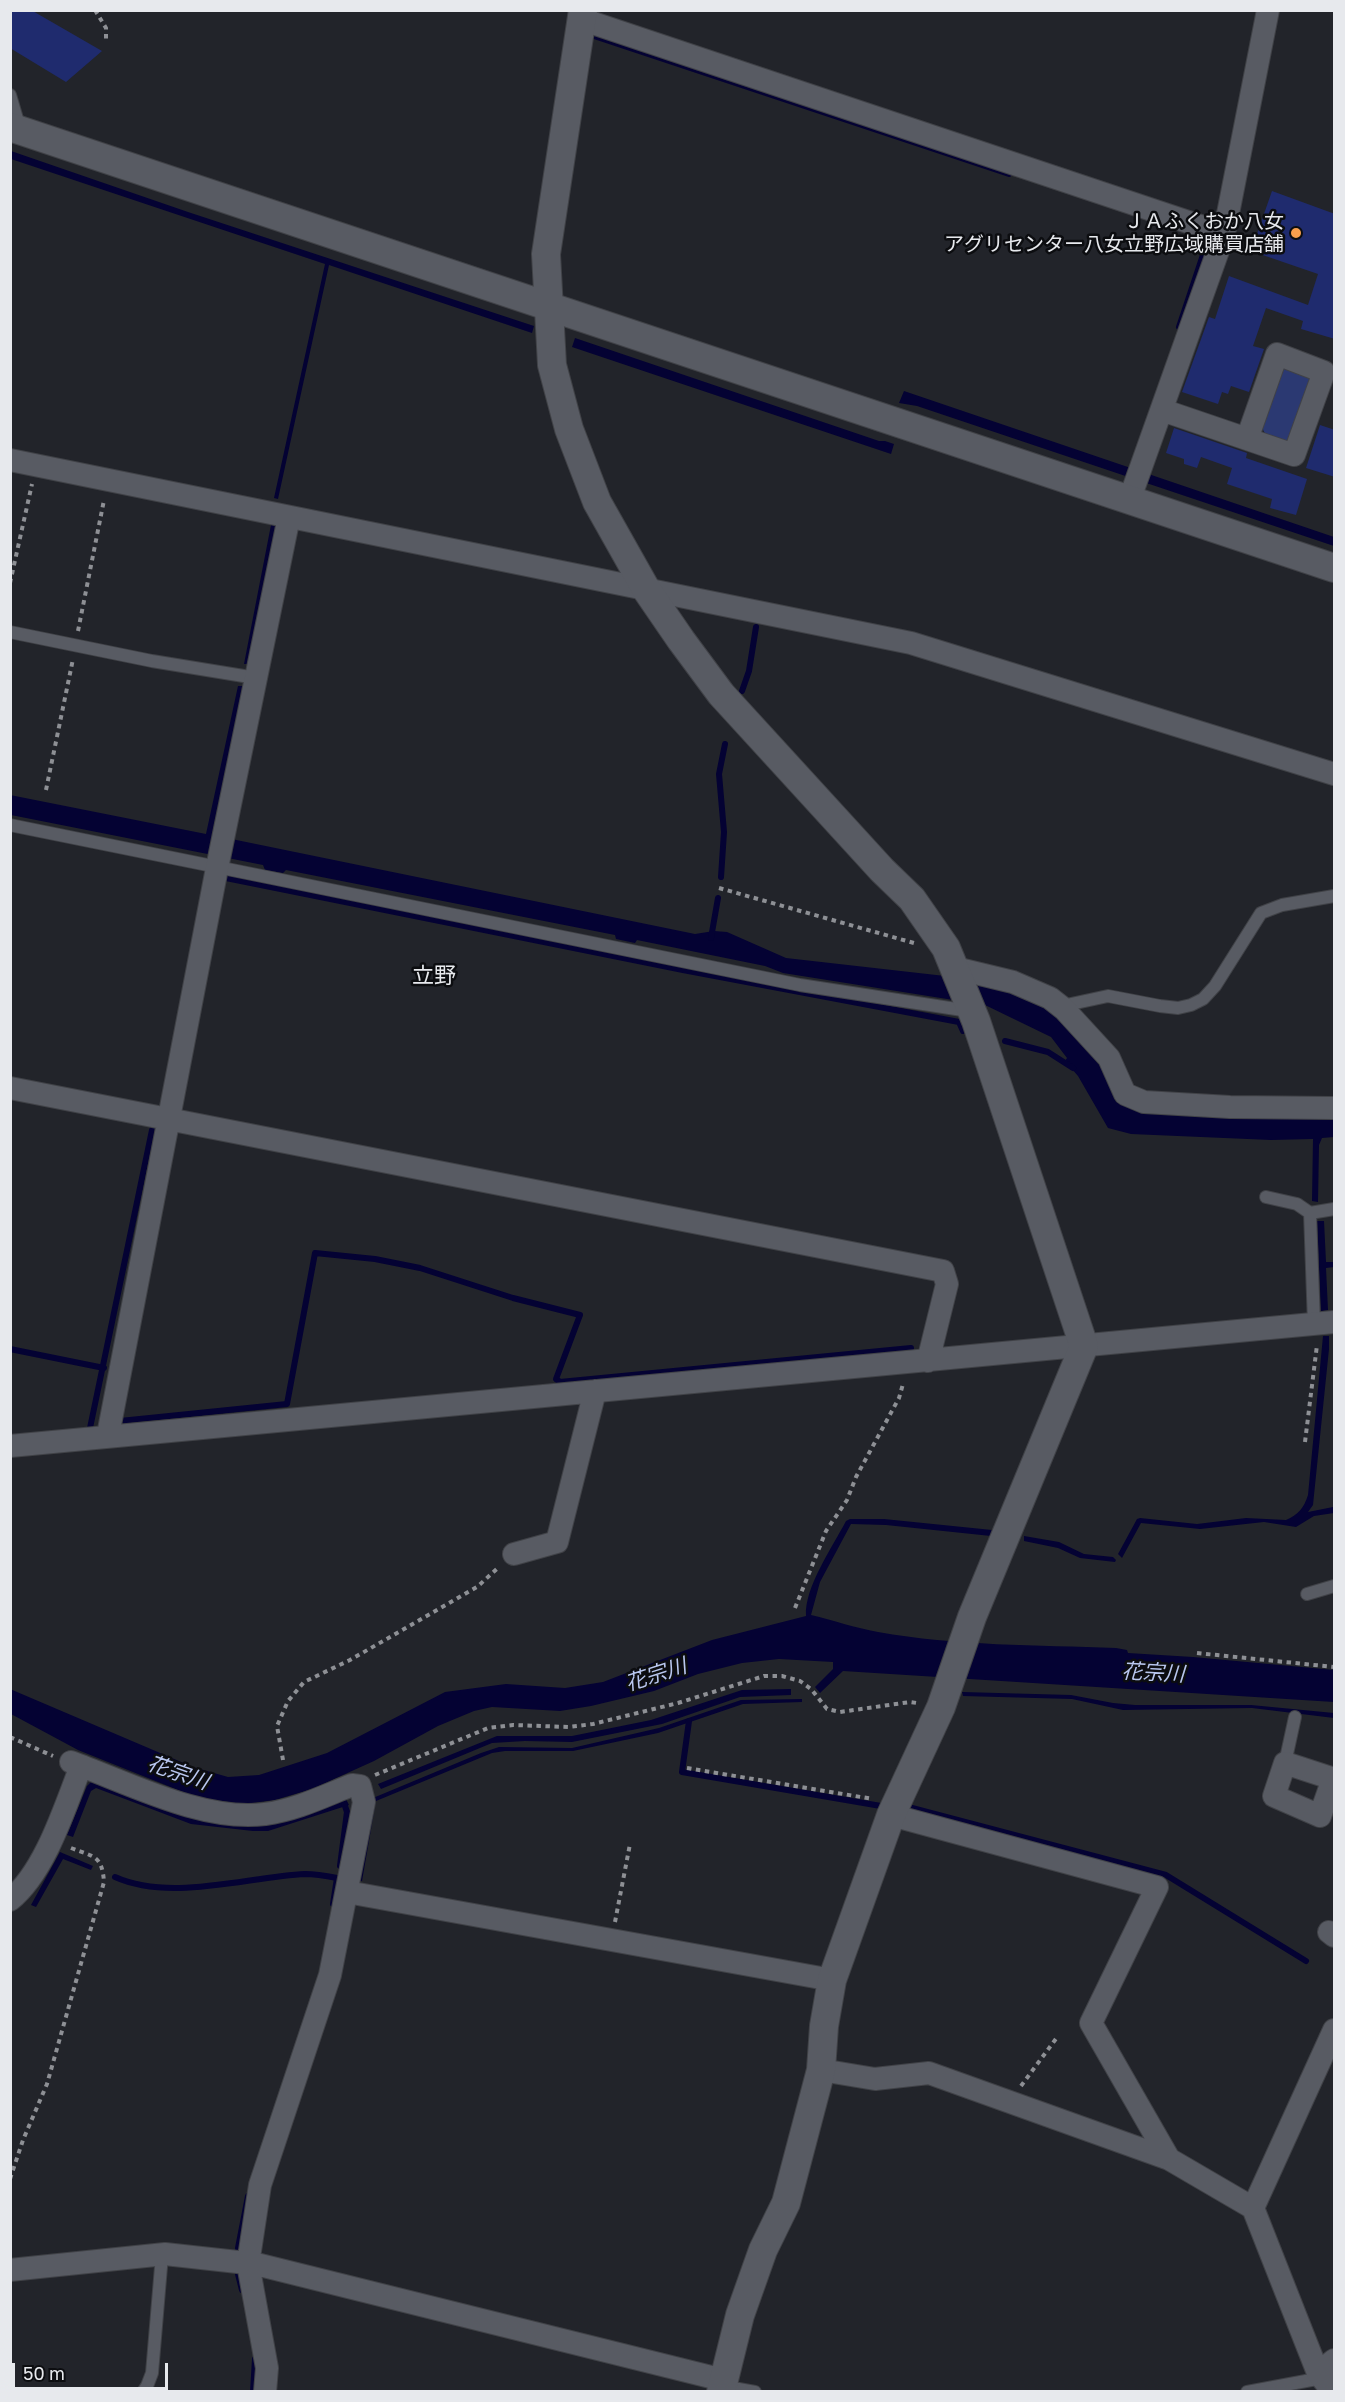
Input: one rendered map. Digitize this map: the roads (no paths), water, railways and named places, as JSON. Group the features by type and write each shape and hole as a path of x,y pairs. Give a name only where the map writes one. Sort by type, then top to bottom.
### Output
{"street":[{"path":"1130,498 1224,234 1268,10"},
{"path":"10,2270 162,2254 248,2264 722,2386 740,2315 763,2250 786,2203 821,2070 824,2026 832,1980 894,1809 940,1709 972,1617 1084,1346 972,1011 951,958 912,899 882,870 721,694 646,589 597,502 569,429 552,365 546,254 582,15 1224,234"},
{"path":"15,128 1335,568"},
{"path":"1162,410 1247,439"},
{"path":"10,460 911,643 1335,774"},
{"path":"108,1436 223,834 289,517"},
{"path":"951,958 1050,998 1064,1009 1109,1058 1125,1094 1144,1102 1230,1107 1335,1108"},
{"path":"10,1088 944,1271 947,1284 917,1362"},
{"path":"10,1446 1324,1323"},
{"path":"514,1554 557,1542 595,1391"},
{"path":"1285,1763 1334,1779 1320,1816 1274,1796 1285,1763"},
{"path":"10,1900 20,1892 52,1841 76,1764 191,1806 234,1814 265,1814 306,1804 352,1785 360,1786 364,1802 330,1975 260,2185 248,2264 267,2368 265,2391"},
{"path":"894,1809 1157,1887 1091,2023 1169,2159"},
{"path":"347,1892 832,1980"},
{"path":"1253,2208 1335,2030"},
{"path":"821,2070 875,2079 929,2073 1169,2159 1253,2208 1327,2376"}],"lane":[{"path":"10,95 15,128"},
{"path":"10,632 152,661 256,678"},
{"path":"10,825 218,863 800,985 972,1011"},
{"path":"1064,1009 1071,1004 1108,996 1178,1008 1191,1005 1203,999 1215,986 1260,913 1282,905 1335,896"},
{"path":"1266,1197 1297,1204 1310,1213 1335,1209"},
{"path":"1310,1213 1324,1323"},
{"path":"1307,1594 1335,1586"},
{"path":"1285,1763 1295,1717"},
{"path":"142,2391 147,2386 152,2373 162,2254"},
{"path":"1247,2391 1327,2376"},
{"path":"722,2386 755,2391"}],"water":[{"path":"11,151 534,326 532,333 329,265 278,499 274,498 325,264 11,159"},
{"path":"575,338 879,441 894,444 891,454 572,347"},
{"path":"904,391 1334,537 1334,546 917,406 899,403"},
{"path":"271,525 276,526 249,664 244,664"},
{"path":"238,686 243,686 212,835 695,934 714,931 727,932 786,958 945,976 1024,994 1049,1006 1101,1058 1118,1097 1334,1115 1334,1137 1322,1138 1319,1145 1318,1202 1312,1201 1313,1139 1271,1140 1131,1134 1108,1128 1078,1076 1065,1061 1067,1058 1051,1037 985,1005 783,973 765,966 637,940 635,943 616,939 615,935 286,870 283,873 265,870 263,865 11,815 10,795 206,834"},
{"path":"1317,1221 1324,1221 1326,1262 1334,1262 1334,1267 1326,1268 1328,1310 1321,1311"},
{"path":"1323,1336 1329,1336 1329,1349 1313,1505 1308,1512 1333,1507 1334,1513 1314,1516 1296,1527 1264,1522 1200,1529 1141,1523 1122,1558 1118,1554 1137,1519 1140,1518 1197,1524 1246,1518 1286,1520 1300,1511 1308,1495"},
{"name":"花宗川","path":"884,1519 992,1530 991,1536 886,1525 851,1524 820,1582 811,1615 907,1637 997,1644 1116,1648 1127,1650 1128,1653 1334,1670 1334,1702 843,1671 820,1693 815,1687 833,1669 833,1662 779,1659 742,1663 698,1674 654,1691 591,1706 560,1711 492,1707 474,1711 438,1726 374,1761 312,1789 275,1800 244,1804 198,1798 78,1750 11,1714 10,1689 193,1767 228,1777 259,1775 327,1753 445,1692 506,1684 565,1688 603,1682 712,1640 806,1616 814,1580 846,1521"},
{"path":"1024,1536 1059,1542 1084,1554 1113,1557 1116,1560 1115,1562 1080,1558 1058,1548 1024,1541"},
{"path":"791,1689 791,1695 740,1697 662,1724 572,1742 492,1743 381,1789 378,1784 497,1736 572,1736 651,1720 742,1690"},
{"path":"962,1692 1071,1695 1135,1705 1251,1705 1334,1713 1334,1718 1252,1708 1123,1710 1072,1699 963,1696"},
{"path":"802,1699 802,1702 743,1704 658,1733 573,1751 492,1753 376,1801 362,1881 359,1881 373,1798 481,1753 499,1747 572,1748 659,1728 741,1700"},
{"path":"91,1782 279,1821 346,1799 349,1805 268,1831 253,1831 191,1824 96,1788 91,1791 73,1837 67,1835 87,1786"},
{"path":"60,1852 93,1866 91,1870 63,1859 36,1907 31,1905"}],"waterway":[{"path":"594,36 1009,174"},
{"path":"1179,327 1207,243 1198,237"},
{"path":"742,691 749,671 756,627"},
{"path":"721,877 724,832 719,774 725,744"},
{"path":"226,878 683,970 959,1022 963,1031"},
{"path":"711,938 718,898"},
{"path":"1005,1041 1048,1052 1073,1068"},
{"path":"90,1428 152,1130"},
{"path":"120,1418 120,1421 287,1404 315,1253 375,1259 420,1268 513,1298 580,1315 556,1379 560,1382 911,1348"},
{"path":"10,1349 104,1368"},
{"path":"689,1721 682,1772 881,1806"},
{"path":"340,1866 347,1812 344,1803"},
{"path":"912,1808 1166,1875 1306,1961"},
{"path":"115,1877 160,1888 184,1888 282,1876 317,1875 337,1878 333,1904"},
{"path":"238,2248 248,2196"},
{"path":"238,2274 242,2290"},
{"path":"253,2392 255,2359"}],"place":[{"name":"ＪＡふくおか八女 アグリセンター八女立野広域購買店舗","path":"1296,233"}],"district":[{"name":"立野","path":"434,976"}]}
